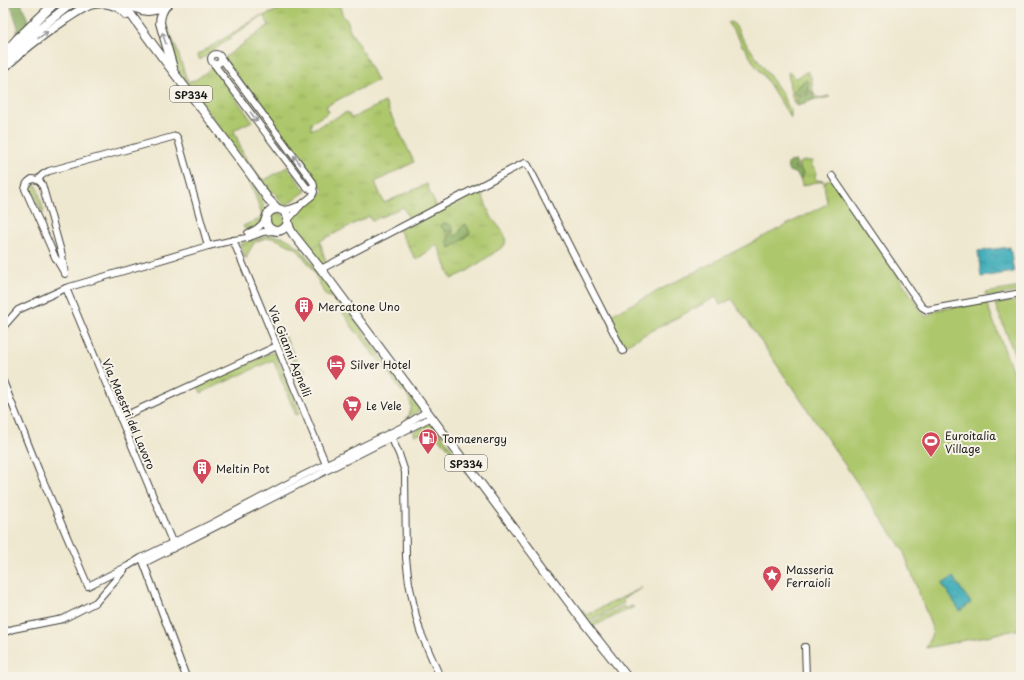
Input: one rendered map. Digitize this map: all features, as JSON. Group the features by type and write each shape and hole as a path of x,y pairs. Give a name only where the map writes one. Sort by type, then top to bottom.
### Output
{"main road":[{"path":"3,55 14,42 55,3"},
{"path":"3,69 23,50 39,38 78,11 90,5 98,3 114,5 124,11 133,21 138,24"},
{"name":"SP334","path":"123,3 271,203 287,214 290,229 586,625 627,677"},
{"path":"126,3 143,11 157,10 167,4"},
{"path":"3,64 22,42 71,4"},
{"path":"167,4 160,18 160,23 173,71"},
{"name":"SP334","path":"258,186 265,204 267,226 274,231 288,235 305,249"},
{"path":"266,216 271,210 280,209"},
{"path":"274,231 283,230 287,226 288,220"}],"street":[{"path":"288,220 302,204 313,195 314,184 221,58 217,54 213,55 211,60 281,154 307,188 310,190 313,188"},
{"path":"241,100 248,95"},
{"path":"38,180 40,176 49,170 176,136 208,246"},
{"path":"281,154 289,149"},
{"path":"321,269 525,163 528,165 623,351"},
{"path":"832,176 922,307 927,310 1021,293"},
{"path":"32,179 36,179 42,184 62,255 65,274 55,257 26,189 28,181 32,179"},
{"path":"280,209 290,209 302,204"},
{"path":"233,240 258,228 263,223 266,216"},
{"path":"3,327 18,310 68,288 208,246 247,238 263,232 274,231"},
{"name":"Via Gianni Agnelli","path":"233,240 327,467"},
{"name":"Via Maestri del Lavoro","path":"65,274 68,288 173,545"},
{"path":"120,418 277,346"},
{"path":"3,381 88,586 173,545 211,524 367,447 402,427 429,414"},
{"path":"390,435 405,472 406,558 409,583 420,631 440,677"},
{"path":"143,560 186,677"},
{"path":"3,633 13,629 63,618 96,602 128,566"},
{"path":"805,646 806,677"}],"green space":[{"path":"10,3 21,3 29,23 16,34 18,27"},
{"path":"296,3 338,3 343,16 348,22 349,28 377,81 326,106 329,112 311,123 311,130 347,112 352,118 385,102 414,162 375,182 384,203 427,184 437,207 410,220 403,207 372,221 369,216 320,241 327,263 322,266 290,225 291,218 296,213 324,191 224,58 269,25 263,16"},
{"path":"262,15 200,60 197,55"},
{"path":"163,19 176,47 187,80 189,82 197,79 213,67 252,121 234,130 243,154 263,181 287,167 306,191 285,205 274,192 272,191 268,193 180,74 161,21"},
{"path":"731,22 735,25 743,39 782,93 791,110 791,118 764,76 742,46 738,37 728,23"},
{"path":"790,72 797,78 808,72 812,79 815,95 817,97 830,97 815,99 798,106 794,104 788,73"},
{"path":"807,80 809,83 808,89 812,92 815,99 800,105 796,103 799,95 808,94 808,91 806,90 795,96 793,91 802,84 803,81"},
{"path":"796,161 797,167 794,167 795,169 800,168 803,172 801,179 797,174 789,171 788,169 789,162"},
{"path":"805,161 813,161 812,165 816,171 815,178 817,180 824,181 802,186 800,179 803,174 798,164"},
{"name":"Euroitalia Village","path":"831,178 926,317 937,310 986,302 1021,393 1021,629 926,648 933,631 903,550 732,299 720,305 716,297 625,345 624,343 621,343 607,317 827,204 824,183"},
{"path":"249,180 260,196 264,206 264,212 261,224 246,231 243,226 261,218 262,214"},
{"path":"33,184 37,186 44,212 42,213 31,188 31,185"},
{"path":"479,188 492,218 506,238 504,246 466,272 451,279 438,246 434,247 416,260 399,230"},
{"path":"277,212 284,217 285,220 280,227 277,228 270,223 269,220 274,213"},
{"path":"444,223 453,227 453,233 455,236 459,234 461,228 466,224 470,233 459,243 450,248 446,241 449,239 447,236 452,232 450,230 446,233 441,226"},
{"path":"271,235 289,240 297,247 298,246 304,253 420,407 418,411 406,419 411,408 407,395 404,391 402,392 359,334 355,331 334,299 325,295 312,268 297,249 274,238 267,238 254,243 246,259 240,244"},
{"path":"1021,287 1021,291 989,297 985,294 985,293"},
{"path":"1021,300 1021,371 995,304"},
{"path":"283,337 285,337 300,367 306,370 300,378"},
{"path":"271,353 275,353 300,413 296,415 273,360 201,393 198,386"},
{"path":"432,422 472,476 467,474 449,449 436,437 428,434 414,435 414,431"},
{"path":"642,588 624,598 624,603 590,620 587,621 581,612 582,609 586,615"},
{"path":"624,606 626,609 631,606 634,607 592,627 590,625 591,622"}],"water":[{"path":"1010,247 1014,272 981,277 978,251"},
{"path":"953,577 971,603 960,611 942,584"}],"place":[{"name":"Mercatone Uno","path":"304,323"},
{"name":"Silver Hotel","path":"336,381"},
{"name":"Le Vele","path":"352,422"},
{"name":"Tomaenergy","path":"428,455"},
{"name":"Euroitalia Village","path":"931,458"},
{"name":"Meltin Pot","path":"202,485"},
{"name":"Masseria Ferraioli","path":"772,592"}]}
